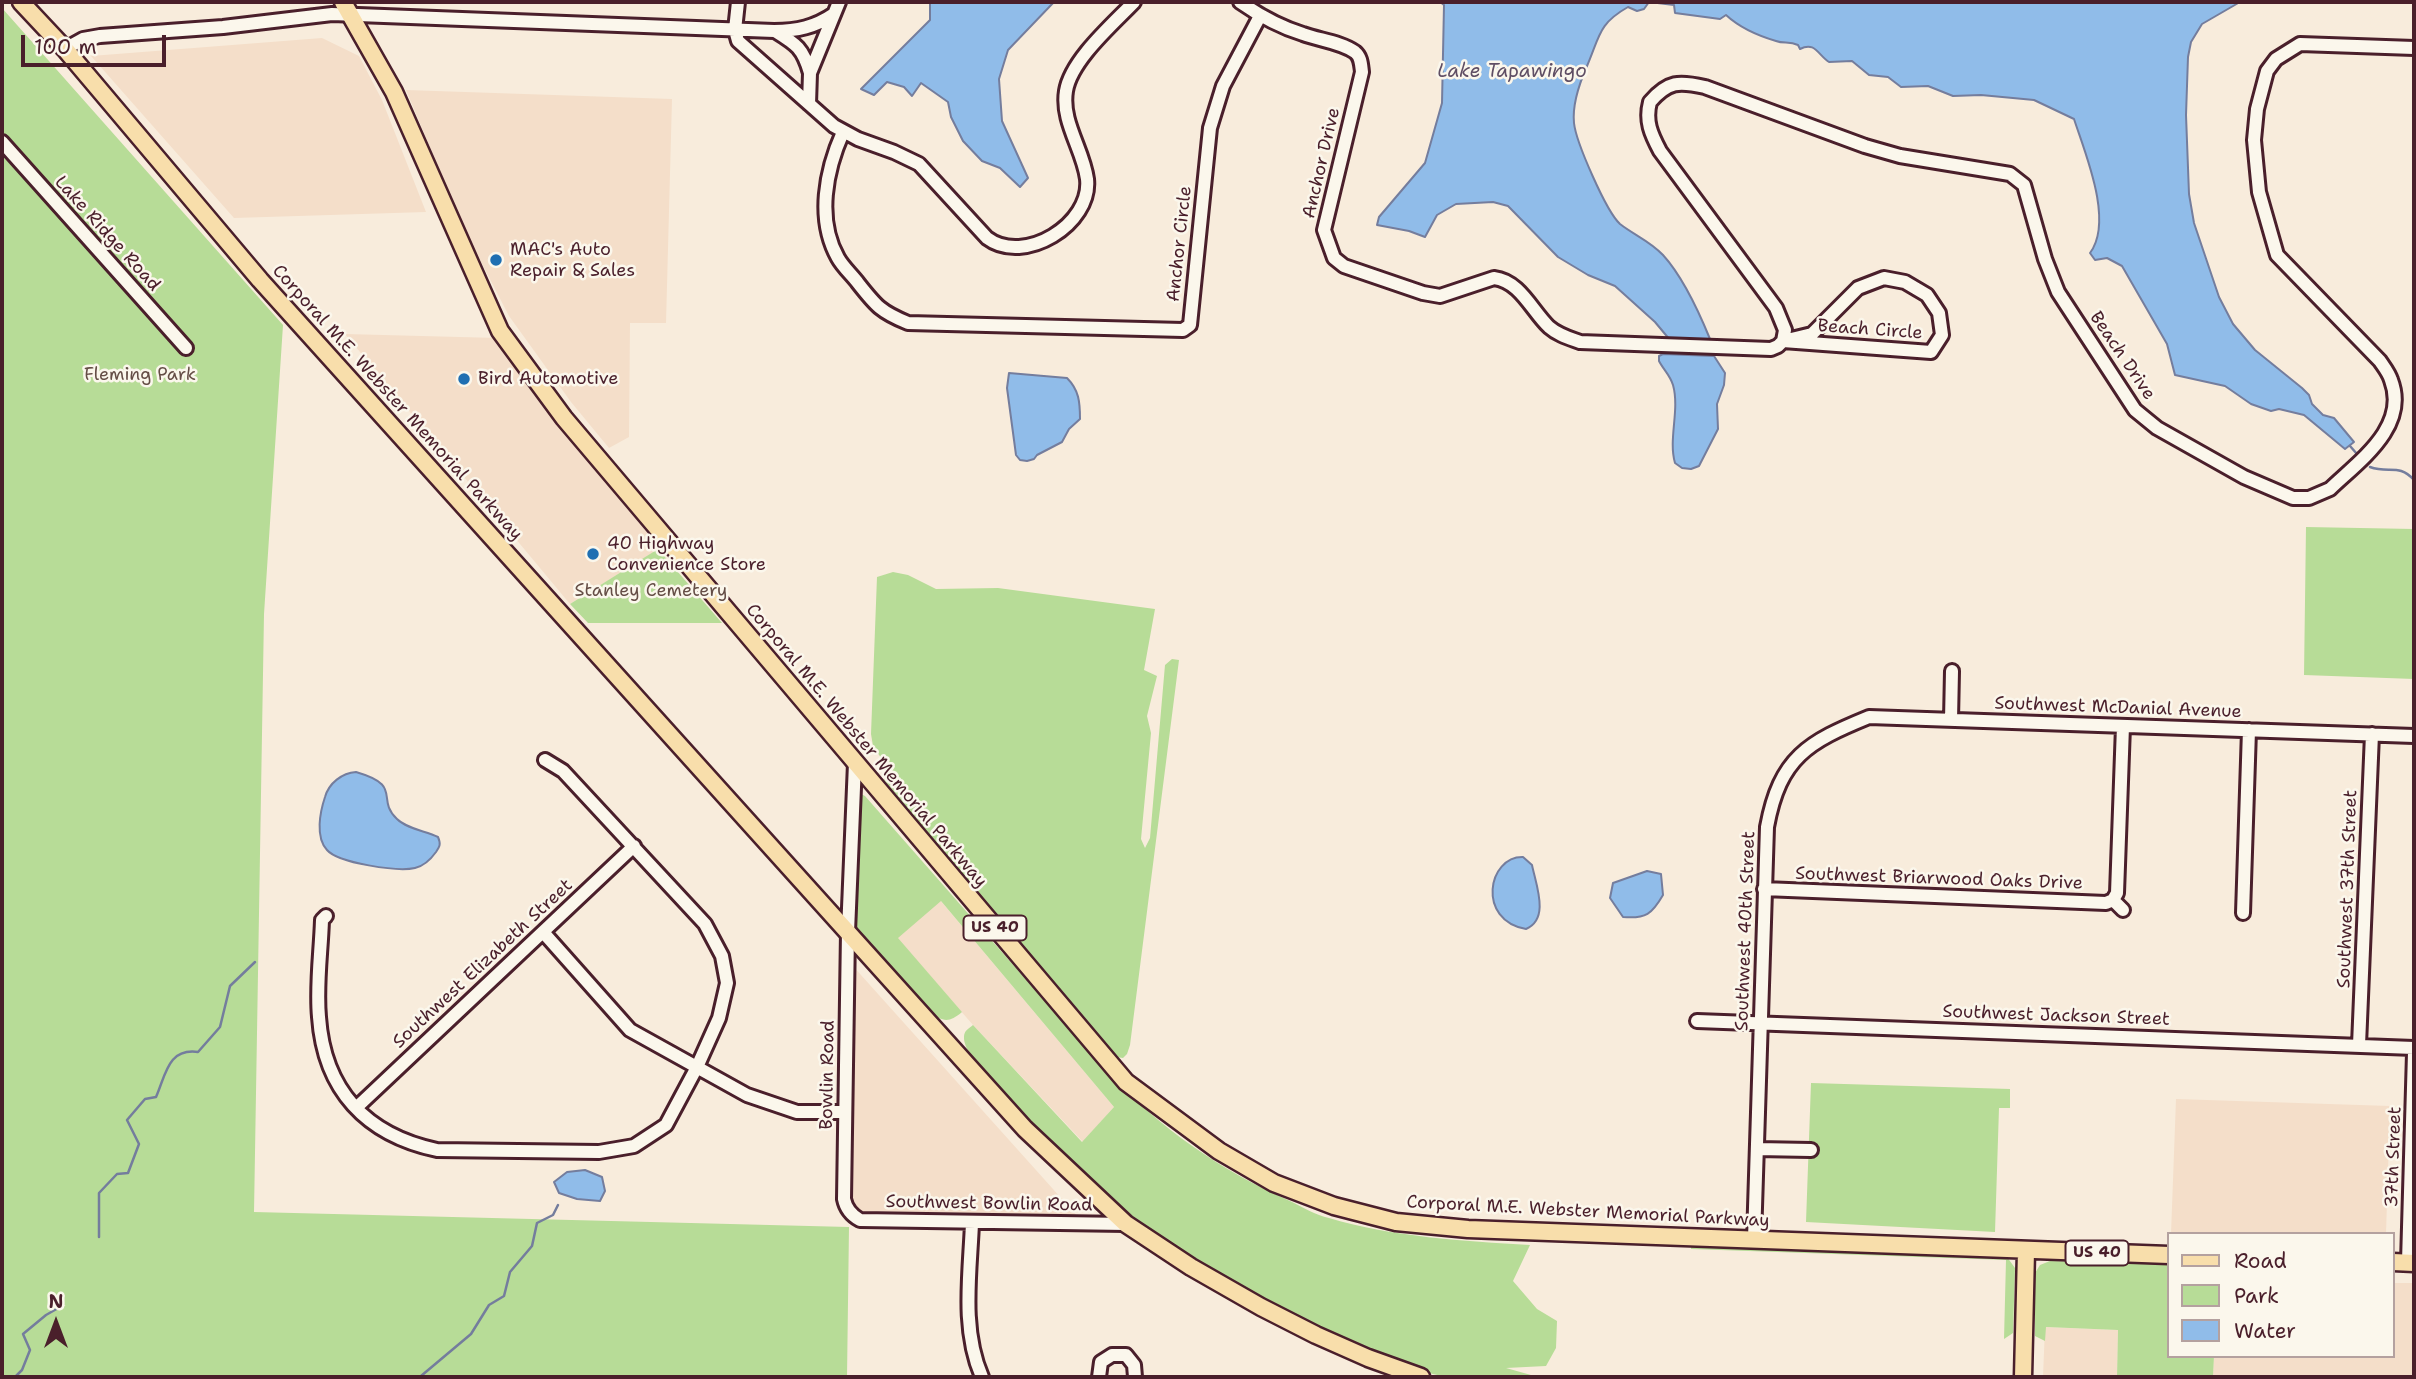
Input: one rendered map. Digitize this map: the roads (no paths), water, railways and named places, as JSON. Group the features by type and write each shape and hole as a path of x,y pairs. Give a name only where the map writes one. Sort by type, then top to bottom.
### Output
{"main road":[{"name":"Corporal M.E. Webster Memorial Parkway","path":"21,2 65,49 260,280 1025,1129 1126,1224 1191,1266 1261,1307 1368,1359 1421,1377"},
{"name":"Corporal M.E. Webster Memorial Parkway","path":"347,8 394,92 500,331 565,418 1126,1082 1219,1151 1274,1182 1334,1206 1396,1222 1468,1229 2168,1255"},
{"path":"2022,1377 2026,1251"}],"street":[{"path":"738,2 734,30 738,41 809,104 843,132 919,164 996,245 1017,248 1044,242 1068,223 1080,207 1086,194 1087,180 1066,116 1066,89 1073,72 1086,53 1133,2"},
{"name":"Anchor Drive","path":"1240,2 1259,16 1357,53 1361,62 1362,72 1324,230 1334,258 1344,266 1423,293 1440,296 1494,278 1503,279 1513,285 1549,328 1580,342 1771,349 1783,341"},
{"path":"65,49 83,38 223,27 332,14 347,8 774,31 803,29 824,21 836,8"},
{"path":"810,73 836,8"},
{"name":"Anchor Circle","path":"843,132 832,156 827,181 825,208 828,229 837,257 878,309 908,323 1183,330 1190,325 1208,141 1223,86 1259,16"},
{"path":"774,31 799,46 805,55 810,73 809,104"},
{"name":"Beach Drive","path":"1783,341 1785,330 1776,308 1651,135 1647,122 1650,102 1666,87 1679,82 1705,87 1865,146 1900,156 2011,174 2024,185 2045,259 2058,292 2135,410 2157,428 2233,471 2293,498 2309,498 2321,494 2330,489 2384,435 2394,416 2395,397 2391,380 2380,361 2277,255 2259,192 2254,140 2257,109 2267,71 2276,59 2300,44 2414,48"},
{"name":"Lake Ridge Road","path":"2,142 186,348"},
{"name":"Beach Circle","path":"1884,278 1905,282 1927,295 1938,313 1942,335 1931,352 1783,341 1812,334 1858,288 1884,278"},
{"path":"1951,720 1952,671"},
{"name":"Southwest McDanial Avenue","path":"1825,735 1869,717 2414,736"},
{"path":"2123,726 2117,893 2113,900 2123,910"},
{"path":"2243,914 2249,730"},
{"name":"Southwest 37th Street","path":"2359,1045 2372,734"},
{"name":"Southwest 40th Street","path":"1754,1239 1767,827 1776,790 1802,752 1825,735"},
{"path":"327,916 322,920 319,1016 326,1063 346,1099 374,1125 414,1145 437,1150 599,1152 634,1146 666,1125 697,1068 719,1018 727,983 722,956 705,924 563,771 545,761"},
{"name":"Bowlin Road","path":"853,1216 844,1199 848,932 855,763"},
{"name":"Southwest Elizabeth Street","path":"356,1108 634,846"},
{"name":"Southwest Briarwood Oaks Drive","path":"1764,890 2106,903 2113,900"},
{"path":"542,932 630,1030 747,1094 797,1111 845,1112"},
{"name":"Southwest Jackson Street","path":"1697,1021 2359,1045 2414,1050"},
{"name":"37th Street","path":"2405,1262 2414,1050"},
{"path":"1757,1149 1811,1150"},
{"name":"Southwest Bowlin Road","path":"853,1216 860,1220 1126,1224"},
{"path":"972,1223 969,1319 975,1361 982,1377"},
{"path":"1100,1377 1101,1362 1112,1355 1126,1355 1134,1365 1135,1377"}],"water":[{"path":"930,2 1054,2 1008,50 999,79 1002,121 1028,178 1020,187 1000,168 982,161 963,141 951,117 948,102 921,83 912,96 904,87 887,82 874,95 861,89 930,20"},
{"path":"1440,2 1649,2 1644,9 1637,11 1628,7 1605,25 1579,86 1574,123 1592,176 1614,217 1658,250 1670,264 1690,295 1710,339 1703,342 1670,340 1655,322 1615,286 1588,275 1558,257 1508,206 1493,202 1456,204 1437,215 1425,237 1377,225 1379,217 1425,163 1442,103 1444,5"},
{"name":"Lake Tapawingo","path":"1649,2 2240,2 2202,24 2191,42 2186,115 2189,194 2194,223 2219,297 2233,324 2255,350 2302,388 2309,395 2312,404 2323,415 2334,418 2354,442 2345,449 2304,415 2279,409 2271,411 2251,404 2225,386 2175,375 2167,344 2122,266 2107,258 2095,260 2090,253 2097,239 2098,206 2090,168 2074,119 2034,100 1981,95 1953,96 1928,86 1901,87 1888,77 1869,75 1852,61 1829,62 1813,48 1800,49 1795,44 1763,37 1726,15 1720,19 1675,13 1674,5"},
{"path":"1659,356 1714,356 1725,373 1717,404 1718,429 1699,466 1691,469 1682,468 1675,463 1675,395 1672,381 1659,361"},
{"path":"1009,373 1067,378 1074,387 1079,402 1080,419 1069,429 1062,442 1027,461 1020,460 1016,455 1007,388"},
{"path":"356,772 380,782 391,812 397,819 411,828 438,837 439,846 427,862 407,869 383,867 343,859 333,855 323,845 320,817 325,797 337,780"},
{"path":"1523,857 1532,865 1540,901 1538,918 1526,929 1510,923 1500,914 1494,902 1493,889 1495,877 1502,867 1511,859"},
{"path":"1647,871 1661,874 1663,895 1648,914 1623,917 1610,898 1613,883"},
{"path":"585,1170 602,1177 605,1191 600,1201 577,1199 559,1193 554,1182 567,1172"}],"waterway":[{"path":"2350,446 2357,454"},
{"path":"2370,467 2398,470 2414,480"},
{"path":"99,1237 99,1193 117,1174 128,1173 139,1144 127,1120 145,1099 156,1097 174,1058 180,1054 198,1052 220,1027 230,986 255,962"},
{"path":"421,1376 471,1334 489,1305 504,1296 510,1272 532,1246 537,1223 553,1215 558,1205"},
{"path":"15,1377 22,1370 30,1350 23,1334 60,1307"}],"place":[{"name":"MAC's Auto Repair & Sales","path":"496,260"},
{"name":"Bird Automotive","path":"464,379"},
{"name":"40 Highway Convenience Store","path":"593,554"}],"park label":[{"name":"Fleming Park","path":"140,375"},
{"name":"Stanley Cemetery","path":"651,591"}]}
